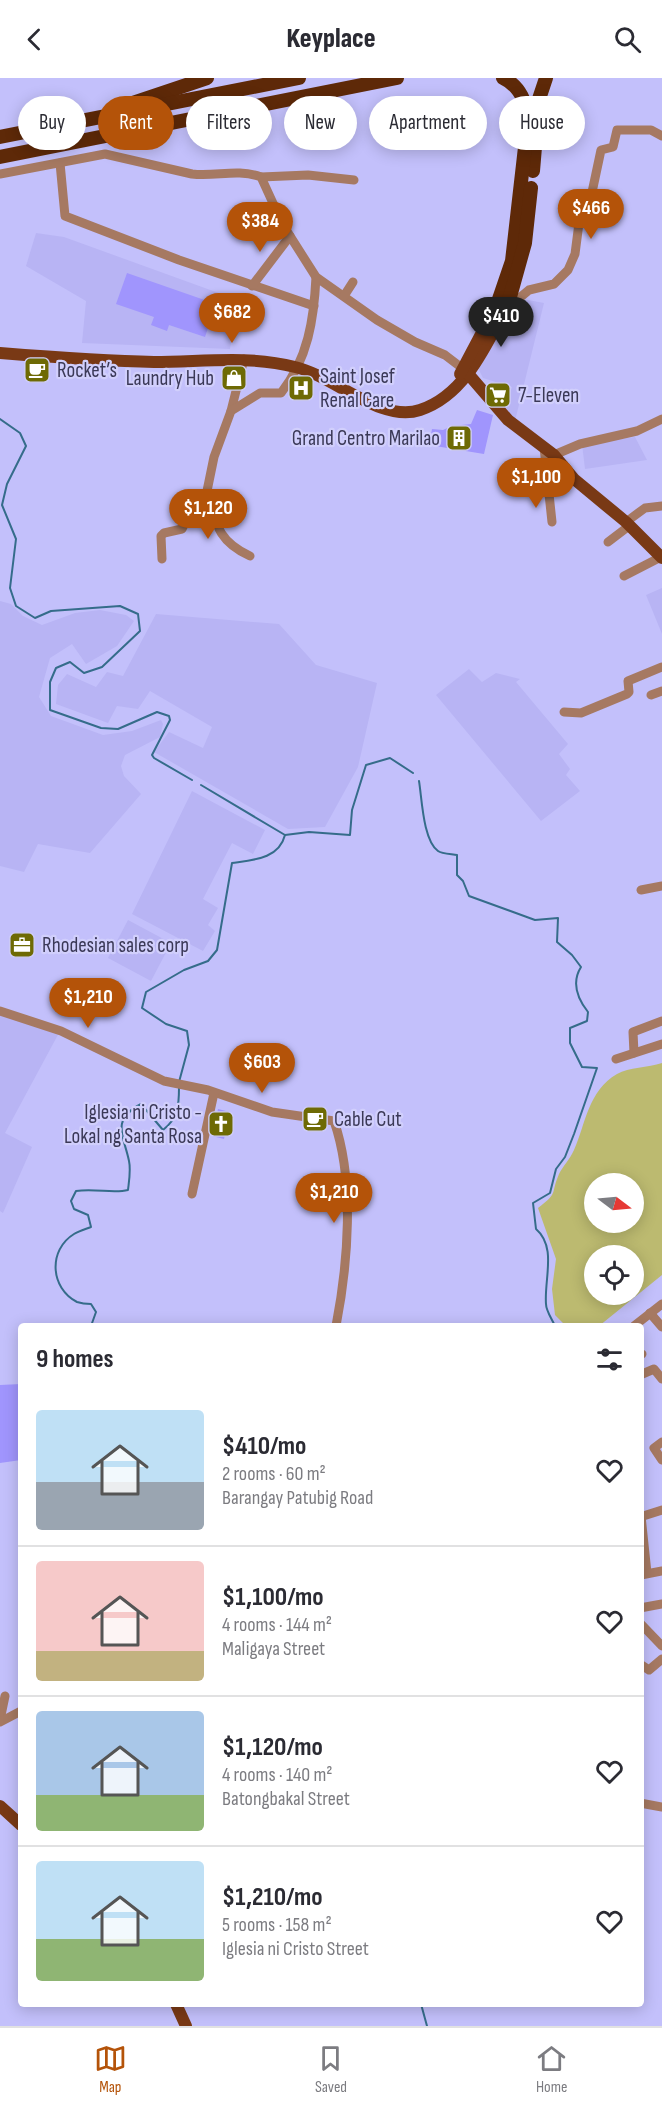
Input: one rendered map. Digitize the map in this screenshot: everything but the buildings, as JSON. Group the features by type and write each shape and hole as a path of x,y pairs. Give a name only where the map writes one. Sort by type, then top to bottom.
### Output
{"highway":[{"path":"86,117 207,78"},
{"path":"86,120 299,78"},
{"path":"0,156 397,78"},
{"path":"503,78 512,84 522,96 528,111 512,261 503,303"},
{"path":"533,171 539,99 546,78"},
{"path":"0,137 18,133"},
{"path":"503,303 525,243 531,188"}],"main road":[{"path":"0,353 144,362 244,359 271,361 298,367 367,401 397,412 418,411 438,403 456,387 503,303"},
{"path":"465,371 508,420 549,451 574,479 628,524 662,558"},
{"path":"0,1806 18,1822"},
{"path":"177,2007 186,2026"}],"street":[{"path":"503,303 517,300 528,290 554,284 568,270 575,254 579,223 591,197 601,150 614,147 617,130 651,130 662,136"},
{"path":"0,174 105,154 207,176 246,172 261,177 308,175 354,180"},
{"path":"60,163 65,216 252,286 314,306"},
{"path":"261,177 290,236 316,276 377,320 415,342 445,355 465,371"},
{"path":"252,286 290,236"},
{"path":"231,411 260,393 281,393 298,367 309,340 316,276"},
{"path":"344,297 353,282"},
{"path":"244,359 231,411 214,457 207,491 221,536 238,551 250,556"},
{"path":"552,522 549,451 637,431 662,419"},
{"path":"162,559 161,536 164,533 182,529 192,508 207,491"},
{"path":"608,542 645,508 662,506"},
{"path":"624,576 662,558"},
{"path":"564,712 581,713 627,694 629,692 628,681 662,667"},
{"path":"651,695 662,691"},
{"path":"641,890 662,886"},
{"path":"0,1011 61,1031 164,1081 214,1093 272,1112 334,1121 342,1144 348,1236 344,1283 337,1323"},
{"path":"634,1053 633,1032 662,1020"},
{"path":"616,1059 662,1044"},
{"path":"192,1194 214,1093"},
{"path":"638,1323 662,1304"},
{"path":"650,1313 662,1327"},
{"path":"644,1373 654,1369 662,1379"},
{"path":"662,1442 654,1448 662,1460"},
{"path":"644,1515 662,1510"},
{"path":"644,1574 662,1571"},
{"path":"644,1607 661,1605"},
{"path":"644,1627 662,1646"},
{"path":"644,1667 650,1670 662,1659"},
{"path":"0,1721 5,1696"},
{"path":"0,1721 18,1712"},
{"path":"644,1804 662,1807"}],"shaded area":[{"path":"36,233 64,237 238,300 230,349 82,343 86,301 26,266"},
{"path":"528,300 544,303 515,421 504,411 512,387 483,378 478,368 511,306 520,305"},
{"path":"635,437 647,460 585,469 582,444"},
{"path":"662,588 662,634 646,595"},
{"path":"0,601 11,604 23,616 42,625 75,613 100,610 126,615 134,621 117,646 86,664 72,644 50,658 39,697 51,716 103,735 132,731 161,720 163,724 160,737 125,755 121,766 124,776 141,794 90,853 38,844 24,872 0,866"},
{"path":"156,614 279,624 316,665 377,683 358,767 325,827 288,829 154,752 169,732 203,748 212,727 150,691 138,709 117,706 108,723 56,704 58,685 67,674 96,687 107,672 123,676"},
{"path":"469,669 482,682 496,673 520,679 516,682 568,744 559,754 570,769 566,775 580,791 541,821 436,695"},
{"path":"192,791 265,830 253,854 232,843 203,899 218,908 208,925 215,931 203,951 132,914"},
{"path":"128,920 171,943 151,981 108,958"},
{"path":"0,1011 60,1031 5,1133 32,1147 3,1213 0,1211"},
{"path":"662,1063 662,1275 644,1290 644,1245 584,1245 584,1305 625,1305 603,1323 563,1323 555,1315 552,1289 556,1259 538,1208 553,1193 559,1174 574,1150 594,1098 607,1081 622,1072"}],"waterway":[{"path":"0,419 20,433 26,446 7,484 2,505 16,539 10,588 16,606 35,618 51,611 120,606 138,614 140,631 102,667 84,673 70,662 56,668 50,682 50,710 101,728 118,729 157,712 169,716 170,720 152,755 192,780"},
{"path":"285,835 309,832 350,835 352,810 366,765 390,758 413,773"},
{"path":"419,781 429,838 438,851 457,855 457,875 463,881 469,896 535,920 558,918 557,942 572,955 581,967 576,985 578,996 588,1012 587,1021 570,1028 570,1043 582,1067 597,1068 565,1157 556,1169 550,1193 533,1203 536,1229 542,1236 548,1254 546,1307 554,1323"},
{"path":"201,785 285,835"},
{"path":"179,1082 189,1045 187,1031 166,1024 142,1008 146,992 184,970 208,961 217,950 232,863 271,854 282,843 285,835"},
{"path":"92,1323 96,1312 91,1304 77,1302 68,1296 57,1279 56,1259 60,1249 76,1233 91,1227 88,1215 74,1209 71,1201 76,1191 128,1190 130,1164 122,1136 122,1122 131,1110 141,1104 163,1130 177,1112 179,1087"},
{"path":"422,2007 427,2026"}],"place":[{"name":"Rocket’s","path":"37,370"},
{"name":"Laundry Hub","path":"234,378"},
{"name":"Saint Josef Renal Care","path":"301,388"},
{"name":"7-Eleven","path":"498,395"},
{"name":"Grand Centro Marilao","path":"459,438"},
{"name":"Rhodesian sales corp","path":"22,945"},
{"name":"Cable Cut","path":"315,1119"},
{"name":"Iglesia ni Cristo - Lokal ng Santa Rosa","path":"221,1124"}]}
